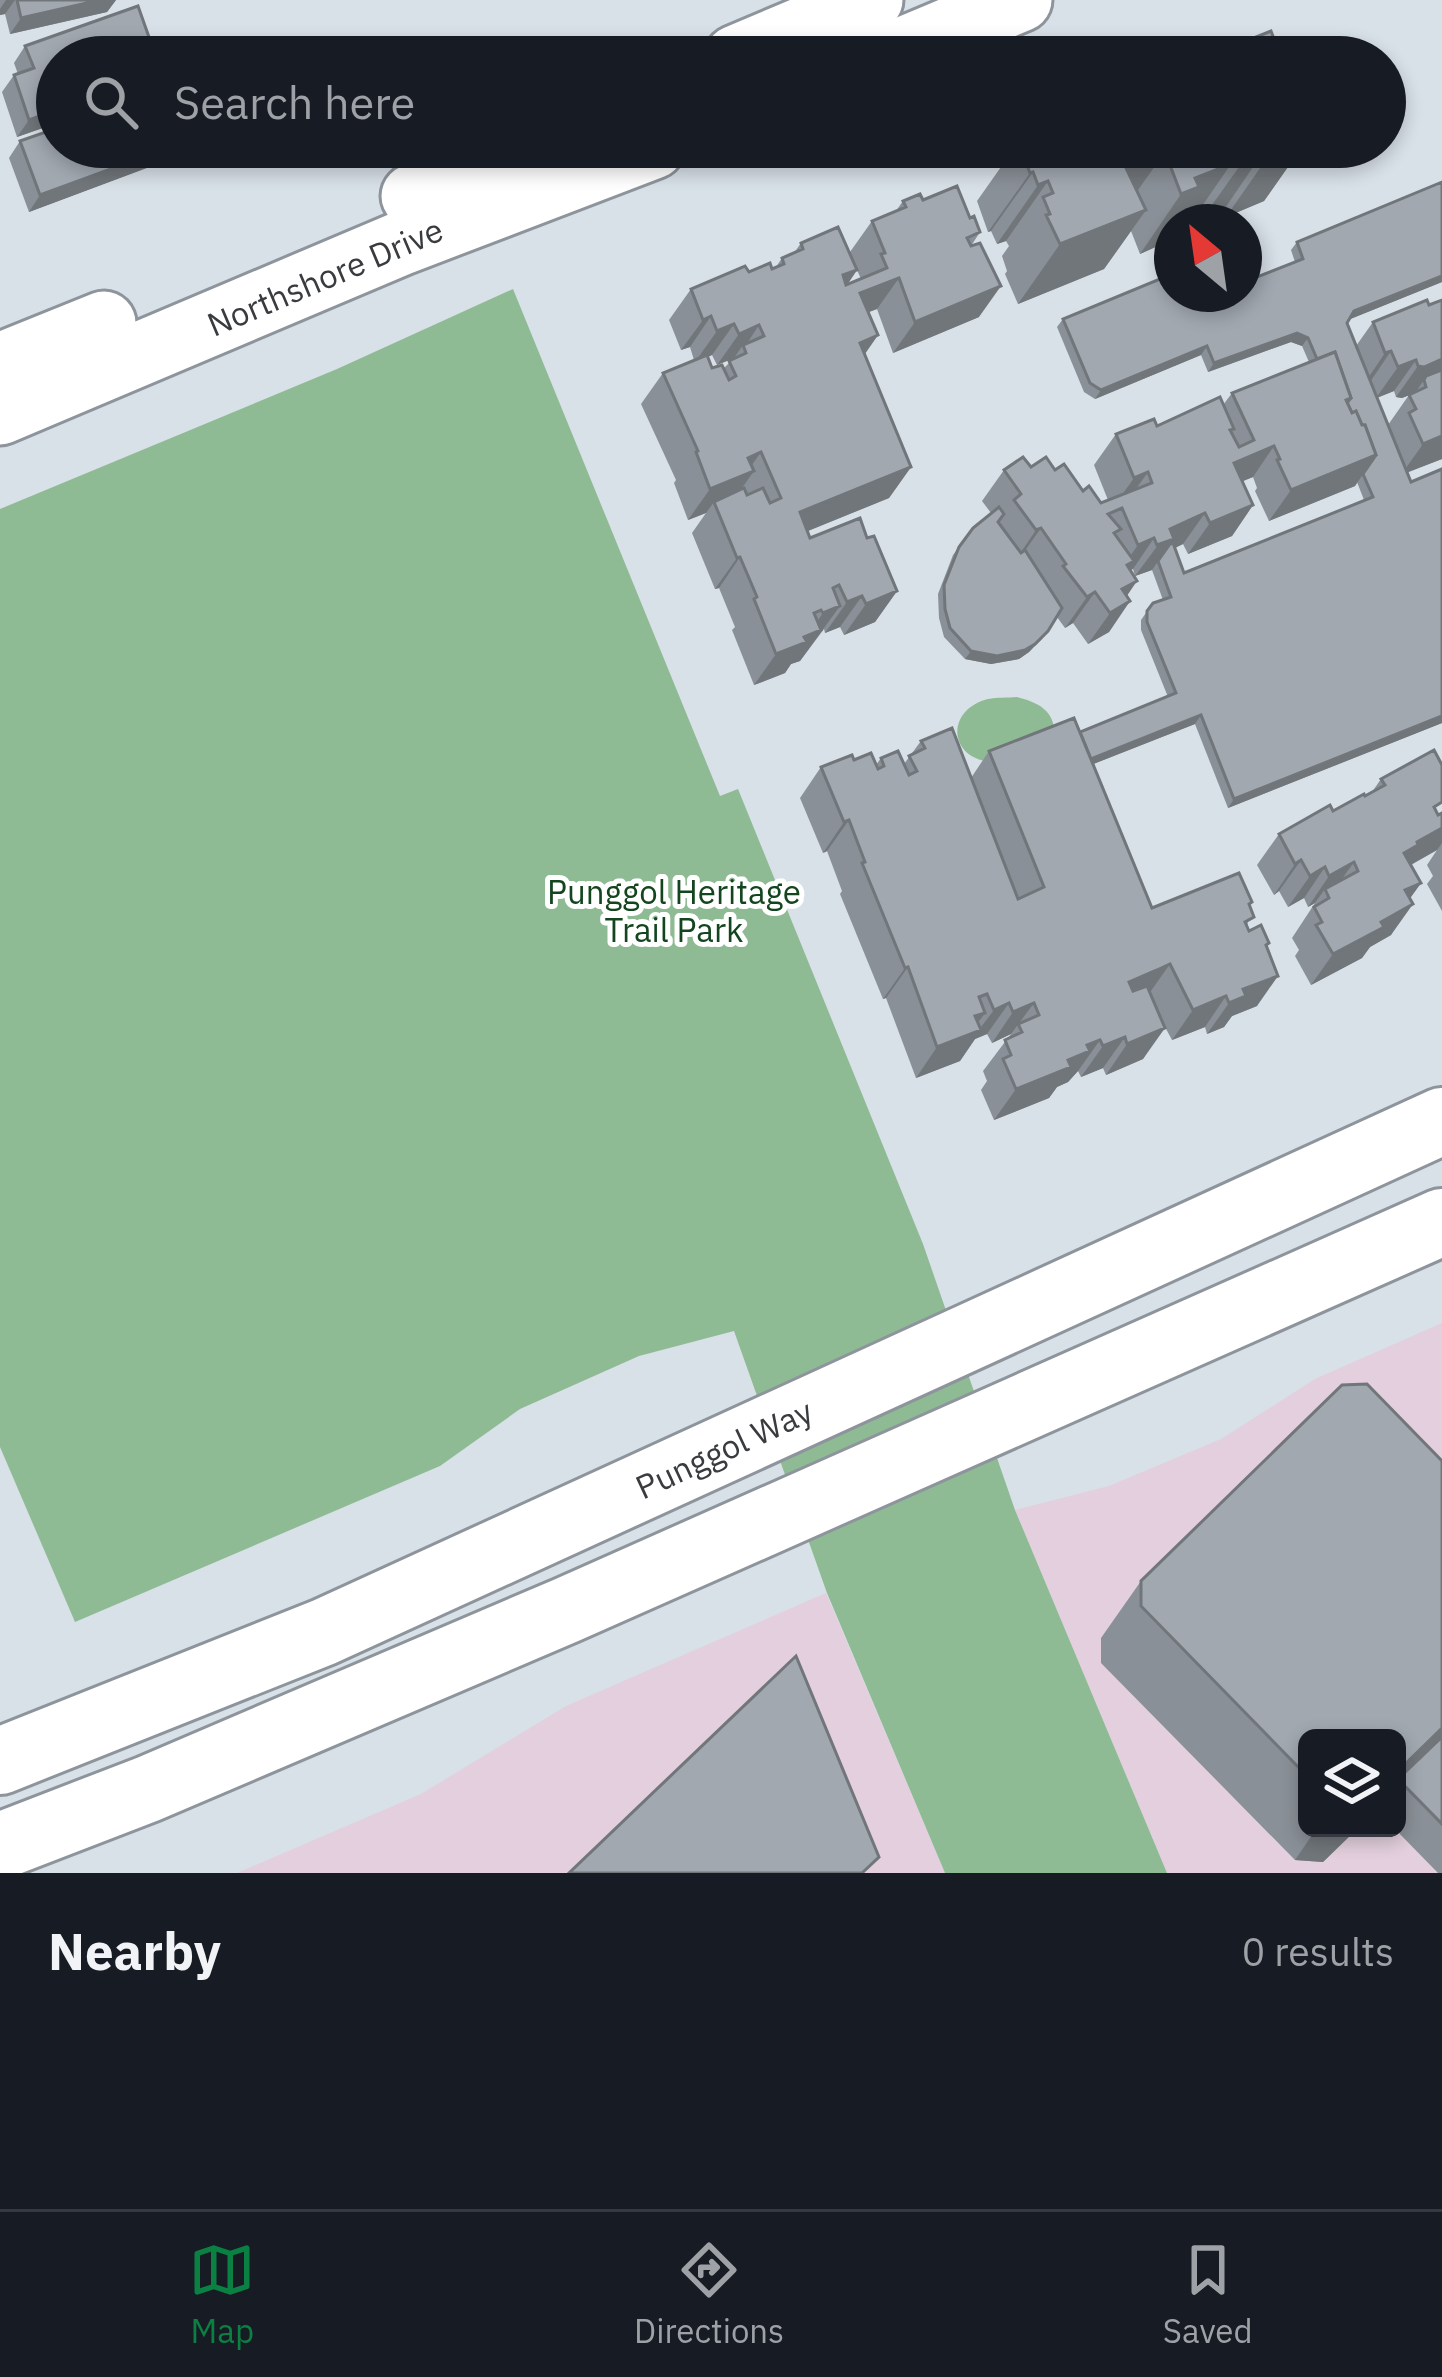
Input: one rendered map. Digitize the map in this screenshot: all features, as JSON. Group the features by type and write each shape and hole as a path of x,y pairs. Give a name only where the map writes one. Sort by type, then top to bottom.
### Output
{"main road":[{"name":"Punggol Way","path":"0,1761 323,1632 1442,1121"},
{"path":"0,1846 148,1789 759,1525 1442,1222"},
{"path":"62,1873 81,1843 148,1789"}],"street":[{"path":"786,36 871,0"},
{"path":"934,36 1020,0"},
{"name":"Northshore Drive","path":"0,365 477,168"},
{"name":"Northshore Drive","path":"0,413 401,243 597,168"}],"shaded area":[{"path":"1442,1323 1442,1873 1167,1873 1015,1510 1109,1486 1221,1439 1315,1379"},
{"path":"826,1593 945,1873 237,1873 421,1794 566,1706"}],"green space":[{"name":"Punggol Heritage Trail Park","path":"513,289 720,796 738,789 923,1244 1015,1510 1167,1873 945,1873 827,1593 734,1331 639,1356 520,1409 440,1466 75,1622 0,1447 0,509 337,369"},
{"path":"1017,697 1044,709 1055,735 1003,761 968,754 958,735 964,713 988,699"}],"building":[{"path":"17,0 100,0 21,18"},
{"path":"138,6 149,36 53,36"},
{"path":"36,42 36,118 29,120 14,75 34,68 25,46"},
{"path":"36,135 36,168 114,168 40,195 20,141"},
{"path":"1028,168 1126,168 1146,210 1060,244 1046,215 1050,214 1043,197 1053,193 1048,181 1038,185"},
{"path":"1171,168 1221,168 1195,178 1199,187 1181,194"},
{"path":"1442,182 1442,276 1354,311 1347,323 1411,482 1442,469 1442,716 1234,799 1201,715 1091,759 1080,732 1176,693 1147,622 1153,603 1171,597 1158,561 1170,544 1184,573 1373,497 1363,474 1376,455 1365,425 1347,403 1351,398 1335,352 1317,359 1308,338 1297,333 1214,363 1207,346 1101,390 1090,383 1063,319 1154,281 1154,312 1262,312 1262,275 1303,259 1297,242"},
{"path":"957,186 980,232 967,238 971,246 980,243 1001,286 915,322 899,278 860,293 878,335 860,343 911,467 800,512 810,538 860,518 867,538 874,536 897,591 866,604 862,596 847,602 839,585 833,588 840,606 814,613 821,630 804,637 807,642 776,654 757,597 714,502 744,488 747,495 763,488 770,503 781,498 761,452 748,458 754,471 710,489 663,373 707,355 712,368 722,365 729,380 736,376 729,361 746,353 743,345 764,336 759,325 739,334 734,324 717,331 711,316 703,320 691,289 745,266 749,272 770,263 772,269 784,264 782,258 803,249 801,243 838,227 857,270 843,275 846,285 887,268 872,221 906,207 903,201 920,194 923,200"},
{"path":"1427,300 1429,305 1442,300 1442,359 1424,367 1416,360 1398,367 1391,351 1385,353 1373,322"},
{"path":"1335,352 1351,398 1346,400 1365,425 1376,455 1291,490 1274,446 1234,463 1253,505 1210,523 1205,513 1170,529 1174,539 1157,545 1154,538 1138,545 1122,508 1108,514 1121,529 1114,533 1134,561 1127,565 1137,581 1122,589 1130,601 1110,613 1095,592 1087,597 1041,528 1036,530 1014,500 1021,494 1004,470 1023,457 1031,467 1046,457 1055,470 1064,464 1083,491 1089,486 1101,503 1152,483 1148,472 1134,478 1116,434 1154,419 1157,426 1220,397 1239,447 1254,440 1232,393"},
{"path":"1442,370 1442,436 1423,444 1409,413 1416,409 1409,395 1426,387 1426,376"},
{"path":"999,507 1004,514 998,522 1021,553 1025,550 1062,608 1035,644 997,656 971,651 950,628 944,585 959,547"},
{"path":"1074,718 1152,908 1239,873 1254,917 1245,922 1249,931 1261,925 1278,976 1243,989 1246,996 1229,1003 1226,996 1193,1010 1170,964 1129,982 1133,991 1147,986 1165,1028 1127,1044 1125,1037 1103,1046 1100,1040 1087,1045 1090,1051 1068,1060 1071,1067 1016,1089 1003,1059 1011,1055 1005,1040 1022,1032 1018,1024 1039,1015 1034,1003 1013,1012 1009,1003 994,1010 987,994 979,997 985,1013 975,1016 981,1030 937,1047 849,820 844,822 821,767 871,753 878,769 884,766 881,758 898,751 909,775 917,771 909,756 925,748 921,741 952,728 1018,899 1044,887 989,751"},
{"path":"1434,750 1442,765 1442,802 1434,807 1438,815 1442,813 1442,828 1404,853 1421,883 1405,890 1413,904 1381,922 1384,927 1333,954 1316,925 1322,922 1314,907 1329,898 1325,889 1358,871 1354,862 1329,876 1325,867 1310,876 1301,860 1295,864 1279,834 1330,805 1333,811 1365,796 1385,785 1381,779"},
{"path":"1367,1384 1442,1461 1442,1728 1406,1763 1406,1729 1298,1729 1298,1767 1141,1606 1141,1581 1342,1385"},
{"path":"796,1656 879,1857 862,1873 569,1873"},
{"path":"1442,1737 1442,1824 1406,1787 1406,1771"}]}
